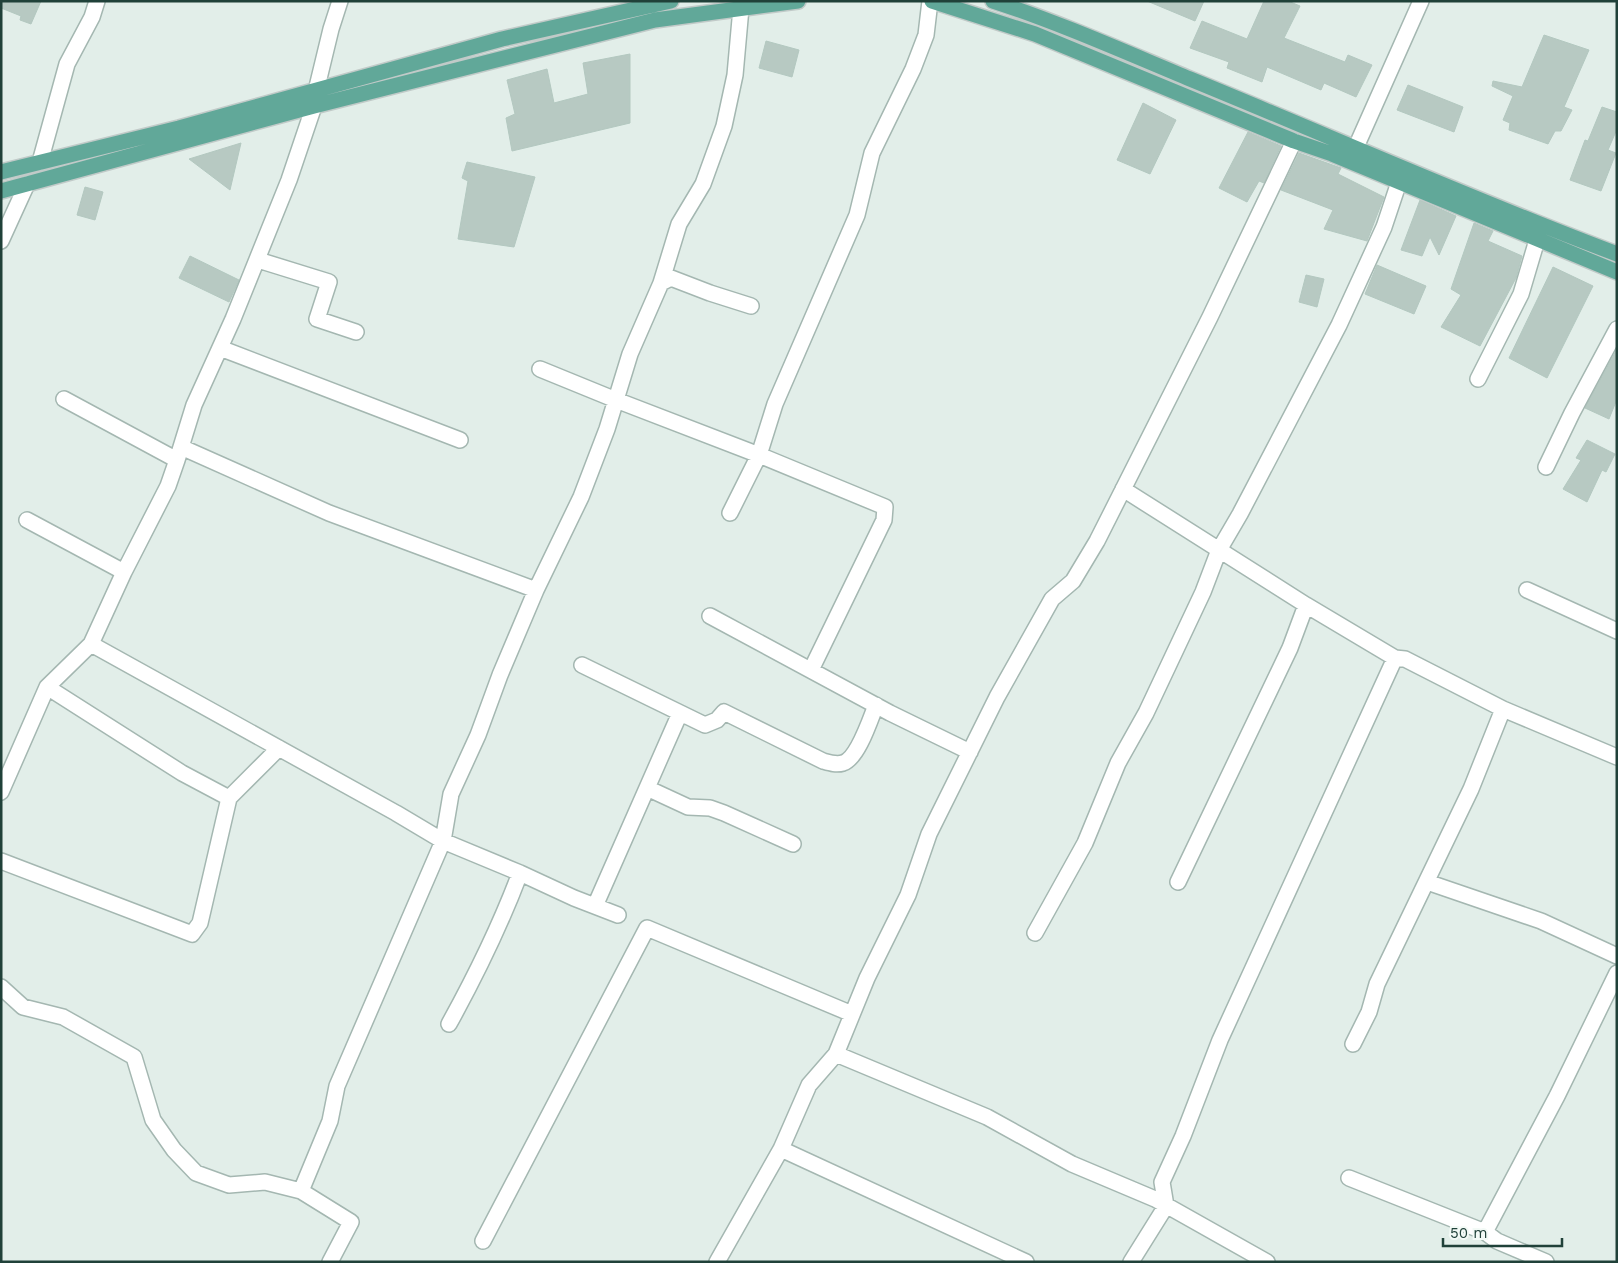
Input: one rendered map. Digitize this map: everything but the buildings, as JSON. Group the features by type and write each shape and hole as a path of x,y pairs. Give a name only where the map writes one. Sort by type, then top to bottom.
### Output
{"main road":[{"path":"1,191 315,98 502,39 671,1"},
{"path":"1,172 179,128 656,20 798,1"},
{"path":"931,1 1035,34 1617,272"},
{"path":"993,1 1072,30 1356,147 1534,223 1617,254"}],"street":[{"path":"40,162 67,64 92,18 97,1"},
{"path":"1,792 47,686 90,644 168,486 194,405 258,260 289,180 315,98 331,29 340,1"},
{"path":"730,513 759,455 775,404 857,215 872,153 913,69 926,35 931,1"},
{"path":"1356,147 1421,1"},
{"path":"301,1191 330,1121 337,1086 443,841 451,794 478,736 500,675 536,590 581,497 616,400 630,354 661,283 679,224 703,184 724,126 736,75 741,8"},
{"path":"716,1262 781,1149 809,1084 836,1054 883,943 908,895 929,834 997,697 1052,599 1073,581 1097,541 1210,317 1294,140"},
{"path":"1035,932 1085,843 1118,763 1146,713 1203,592 1219,550 1240,514 1339,325 1384,227 1399,182"},
{"path":"1,241 27,184"},
{"path":"1478,380 1521,294 1537,240"},
{"path":"258,260 329,282 317,319 356,332"},
{"path":"661,283 671,278 752,306"},
{"path":"1546,467 1572,413 1617,329"},
{"path":"220,348 460,440"},
{"path":"540,369 885,507 884,520 811,670"},
{"path":"64,399 179,454 329,513 536,590"},
{"path":"1123,489 1306,605 1395,658 1405,659 1503,709 1617,757"},
{"path":"27,520 124,572"},
{"path":"1527,590 1617,631"},
{"path":"1178,882 1290,648 1306,605"},
{"path":"710,616 876,705 970,752"},
{"path":"90,644 443,841 618,915"},
{"path":"1131,1262 1166,1206 1162,1182 1183,1136 1220,1040 1395,658"},
{"path":"582,665 705,725 717,720 724,712 823,761 834,764 845,762 856,752 876,705"},
{"path":"47,686 182,773 229,798"},
{"path":"1353,1044 1370,1012 1377,984 1471,789 1503,709"},
{"path":"595,906 680,714"},
{"path":"1,861 192,934 200,923 229,798 279,748"},
{"path":"647,788 688,807 710,808 724,813 793,844"},
{"path":"449,1024 503,919 520,873"},
{"path":"1426,882 1541,921 1617,956"},
{"path":"483,1241 647,928 852,1014"},
{"path":"1485,1232 1557,1096 1617,973"},
{"path":"1,987 23,1006 63,1017 134,1057 153,1120 174,1150 196,1173 229,1186 265,1182 301,1191 351,1222 330,1262"},
{"path":"836,1054 987,1117 1072,1164 1155,1199 1267,1262"},
{"path":"781,1149 1026,1262"},
{"path":"1349,1178 1485,1232 1497,1241 1546,1262"}]}
